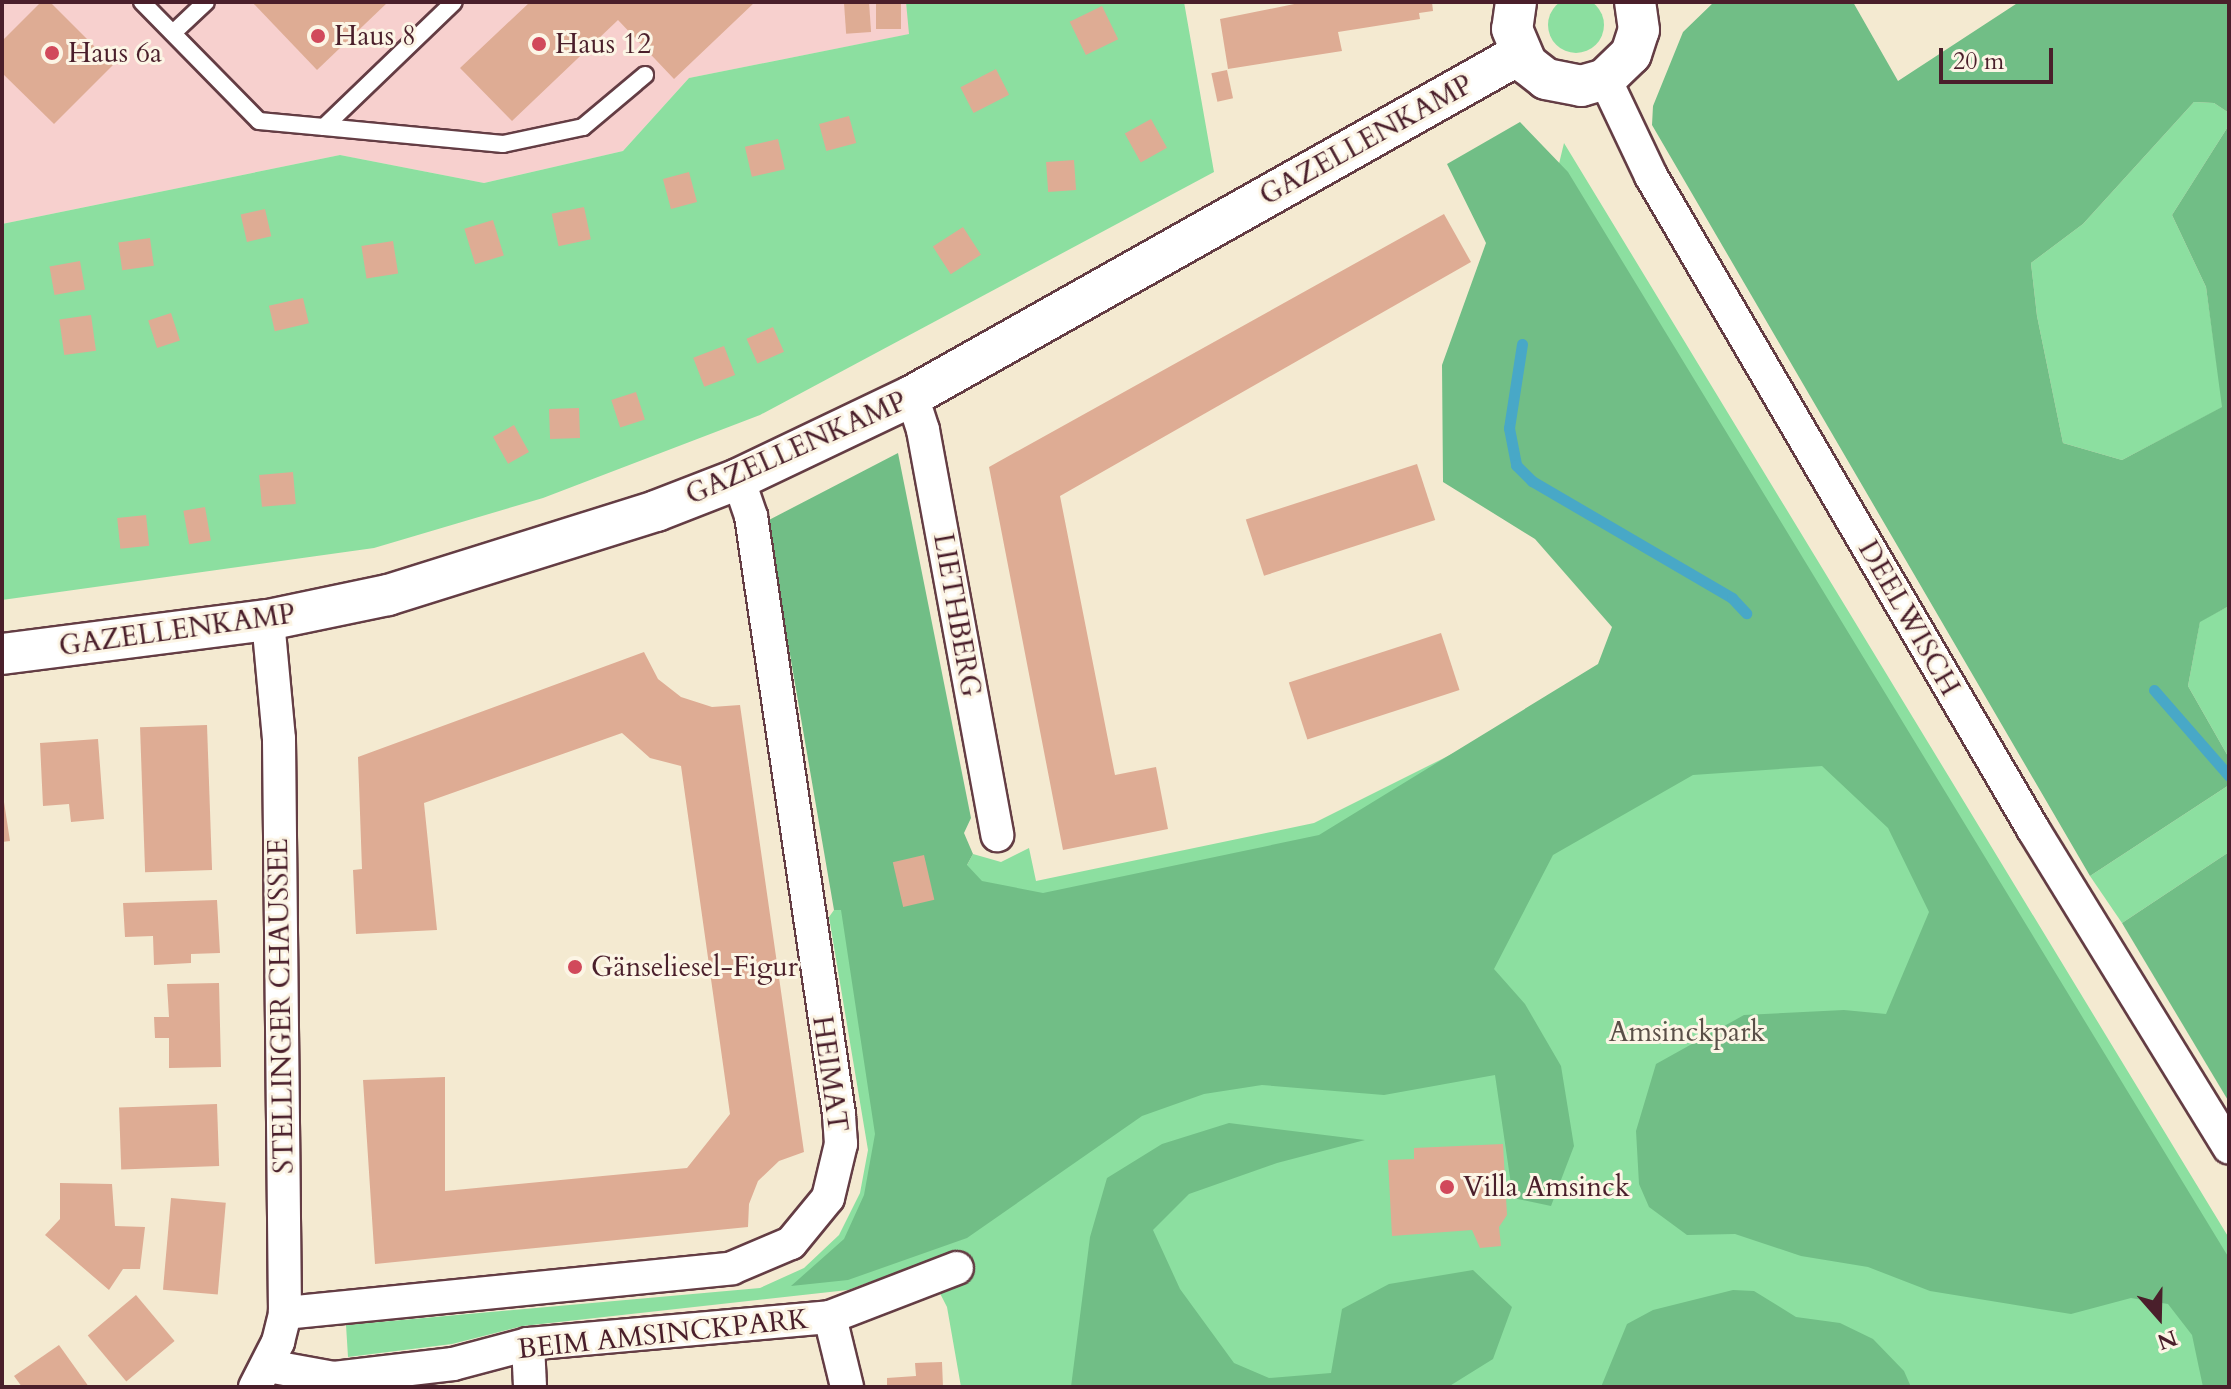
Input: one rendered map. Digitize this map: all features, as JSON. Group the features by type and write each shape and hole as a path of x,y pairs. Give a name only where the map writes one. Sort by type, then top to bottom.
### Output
{"street":[{"path":"1516,2 1512,29 1520,54 1536,72 1557,83 1581,86 1605,79 1624,64 1636,43 1635,2"},
{"name":"GAZELLENKAMP","path":"2,654 268,620 451,577 738,479 912,396 1520,54"},
{"name":"DEELWISCH","path":"1605,79 1651,176 2033,829 2229,1148"},
{"name":"LIETHBERG","path":"912,396 923,430 997,835"},
{"name":"HEIMAT","path":"285,1313 732,1268 765,1258 791,1243 828,1198 841,1144 839,1114 751,516 738,479"},
{"name":"STELLINGER CHAUSSEE","path":"262,1377 285,1313 279,739 268,620"},
{"name":"BEIM AMSINCKPARK","path":"262,1377 334,1378 453,1364 528,1344 830,1317 957,1268"},
{"path":"830,1317 847,1387"},
{"path":"528,1344 530,1387"}],"lane":[{"path":"142,2 259,121 503,144 583,127 645,75"},
{"path":"173,33 206,2"},
{"path":"324,127 454,2"}],"shaded area":[{"path":"2,2 906,2 910,34 689,78 623,151 484,183 340,155 2,224"}],"green space":[{"path":"1576,-3 1596,5 1604,25 1596,45 1576,53 1556,45 1548,25 1556,5"},
{"path":"906,2 1184,2 1214,172 760,415 543,498 374,548 2,600 2,224 340,155 484,183 623,151 689,78 909,34"},
{"path":"1714,2 1853,2 1898,81 2019,2 2229,2 2229,113 2214,103 2194,102 2083,224 2031,263 2037,316 2063,443 2122,460 2222,407 2206,287 2172,215 2229,125 2229,606 2200,622 2188,686 2229,758 2229,785 2090,876 1652,125 1653,106 1683,32"},
{"path":"2194,102 2214,103 2229,113 2229,125 2172,215 2206,287 2223,407 2122,460 2063,443 2037,316 2031,263 2083,224"},
{"path":"1520,122 1568,172 2229,1258 2229,1387 2203,1387 2192,1335 2168,1304 2131,1298 2071,1314 1930,1291 1868,1267 1801,1256 1735,1234 1687,1235 1649,1207 1639,1184 1636,1131 1656,1064 1744,1015 1844,1010 1886,1014 1929,912 1888,828 1822,766 1693,775 1553,855 1494,969 1525,1004 1561,1066 1574,1146 1551,1206 1513,1198 1495,1075 1384,1095 1262,1085 1204,1094 1142,1116 967,1238 848,1280 791,1286 844,1239 864,1195 875,1134 841,910 834,910 767,521 898,453 971,818 964,833 973,854 967,865 982,881 1043,893 1319,835 1598,664 1612,627 1535,539 1443,482 1442,365 1486,243 1447,164"},
{"name":"Amsinckpark","path":"1564,143 2229,1238 2229,1387 961,1387 947,1307 924,1262 848,1290 523,1326 452,1344 348,1357 346,1325 760,1288 804,1268 839,1235 860,1193 868,1150 829,917 834,910 952,893 973,854 1001,862 1029,848 1036,881 1314,823 1732,614 1487,463"},
{"path":"2229,606 2229,758 2188,686 2200,621"},
{"path":"2229,785 2229,852 2122,923 2090,876"},
{"path":"2229,852 2229,1102 2122,923"},
{"path":"1229,1123 1365,1140 1277,1163 1189,1194 1153,1230 1180,1289 1234,1363 1269,1378 1331,1373 1342,1309 1389,1284 1473,1270 1512,1307 1493,1359 1448,1387 1071,1387 1090,1237 1107,1178 1162,1144"},
{"path":"1733,1290 1754,1291 1796,1317 1840,1323 1873,1339 1904,1371 1911,1387 1601,1387 1627,1324 1653,1310"}],"building":[{"name":"Haus 6a","path":"41,2 50,2 113,65 54,124 2,73 2,41"},
{"name":"Haus 8","path":"252,2 388,2 317,70"},
{"name":"Haus 12","path":"530,2 755,2 674,79 618,20 512,121 460,68"},
{"path":"869,2 871,32 846,34 844,4"},
{"path":"876,2 901,2 901,29 876,29"},
{"path":"1304,2 1432,2 1433,11 1419,13 1420,19 1338,32 1342,51 1228,69 1220,19"},
{"path":"1102,6 1118,39 1086,55 1070,22"},
{"path":"996,69 1009,95 974,113 960,87"},
{"path":"1227,70 1233,98 1217,102 1211,73"},
{"path":"849,116 856,143 826,151 819,124"},
{"path":"1151,119 1167,148 1141,162 1125,134"},
{"path":"778,139 785,169 752,177 745,147"},
{"path":"1074,160 1076,190 1048,192 1046,162"},
{"path":"689,172 697,202 671,209 663,179"},
{"path":"584,207 591,239 559,246 552,214"},
{"path":"265,209 271,236 247,242 241,215"},
{"path":"1444,214 1471,262 1060,496 1115,775 1156,767 1168,829 1063,850 989,467"},
{"path":"493,220 504,255 475,264 464,229"},
{"path":"963,227 981,255 951,274 933,247"},
{"path":"150,238 154,266 122,270 118,242"},
{"path":"393,241 398,274 367,279 361,246"},
{"path":"80,261 85,290 55,295 49,266"},
{"path":"303,298 309,323 275,331 269,306"},
{"path":"171,313 180,341 157,348 148,320"},
{"path":"91,315 96,351 64,355 59,319"},
{"path":"773,327 784,352 757,363 747,339"},
{"path":"724,346 735,375 704,387 693,358"},
{"path":"636,392 645,420 620,428 611,400"},
{"path":"579,408 580,438 550,439 549,409"},
{"path":"514,425 529,452 508,464 493,437"},
{"path":"1417,464 1435,520 1264,576 1246,520"},
{"path":"293,472 296,504 262,507 259,475"},
{"path":"205,507 211,540 189,544 183,511"},
{"path":"146,515 149,546 120,549 117,518"},
{"path":"1441,633 1460,690 1307,740 1289,682"},
{"path":"644,652 658,679 681,697 712,707 740,705 804,1152 779,1161 758,1181 749,1204 748,1227 375,1264 363,1080 445,1077 445,1191 687,1168 730,1114 681,766 650,758 622,733 424,803 437,930 356,934 353,870 362,869 358,757"},
{"path":"207,725 212,870 145,872 140,727"},
{"path":"98,739 104,819 71,822 69,804 43,806 40,743"},
{"path":"2,789 10,841 2,842"},
{"path":"924,855 934,900 903,907 893,862"},
{"path":"217,900 220,953 191,954 191,963 154,965 153,936 125,937 123,903"},
{"path":"219,983 221,1067 169,1068 169,1038 155,1038 154,1017 169,1017 167,984"},
{"path":"217,1104 219,1166 121,1169 119,1107"},
{"name":"Villa Amsinck","path":"1503,1144 1507,1215 1499,1227 1501,1246 1480,1248 1472,1230 1392,1236 1388,1160 1414,1159 1414,1148"},
{"path":"60,1183 112,1184 115,1226 145,1227 140,1269 123,1269 109,1290 45,1235 60,1219"},
{"path":"171,1198 226,1203 218,1294 163,1290"},
{"path":"136,1295 175,1341 126,1381 88,1335"},
{"path":"59,1345 89,1387 22,1387 14,1376"},
{"path":"942,1362 943,1387 887,1387 887,1378 916,1376 915,1363"}],"waterway":[{"path":"1522,344 1509,428 1516,465 1532,481 1732,598 1746,613"},
{"path":"2154,690 2229,776"}],"place":[{"name":"Haus 8","path":"318,36"},
{"name":"Haus 12","path":"539,44"},
{"name":"Haus 6a","path":"52,53"},
{"name":"Gänseliesel-Figur","path":"575,967"},
{"name":"Villa Amsinck","path":"1447,1187"}]}
